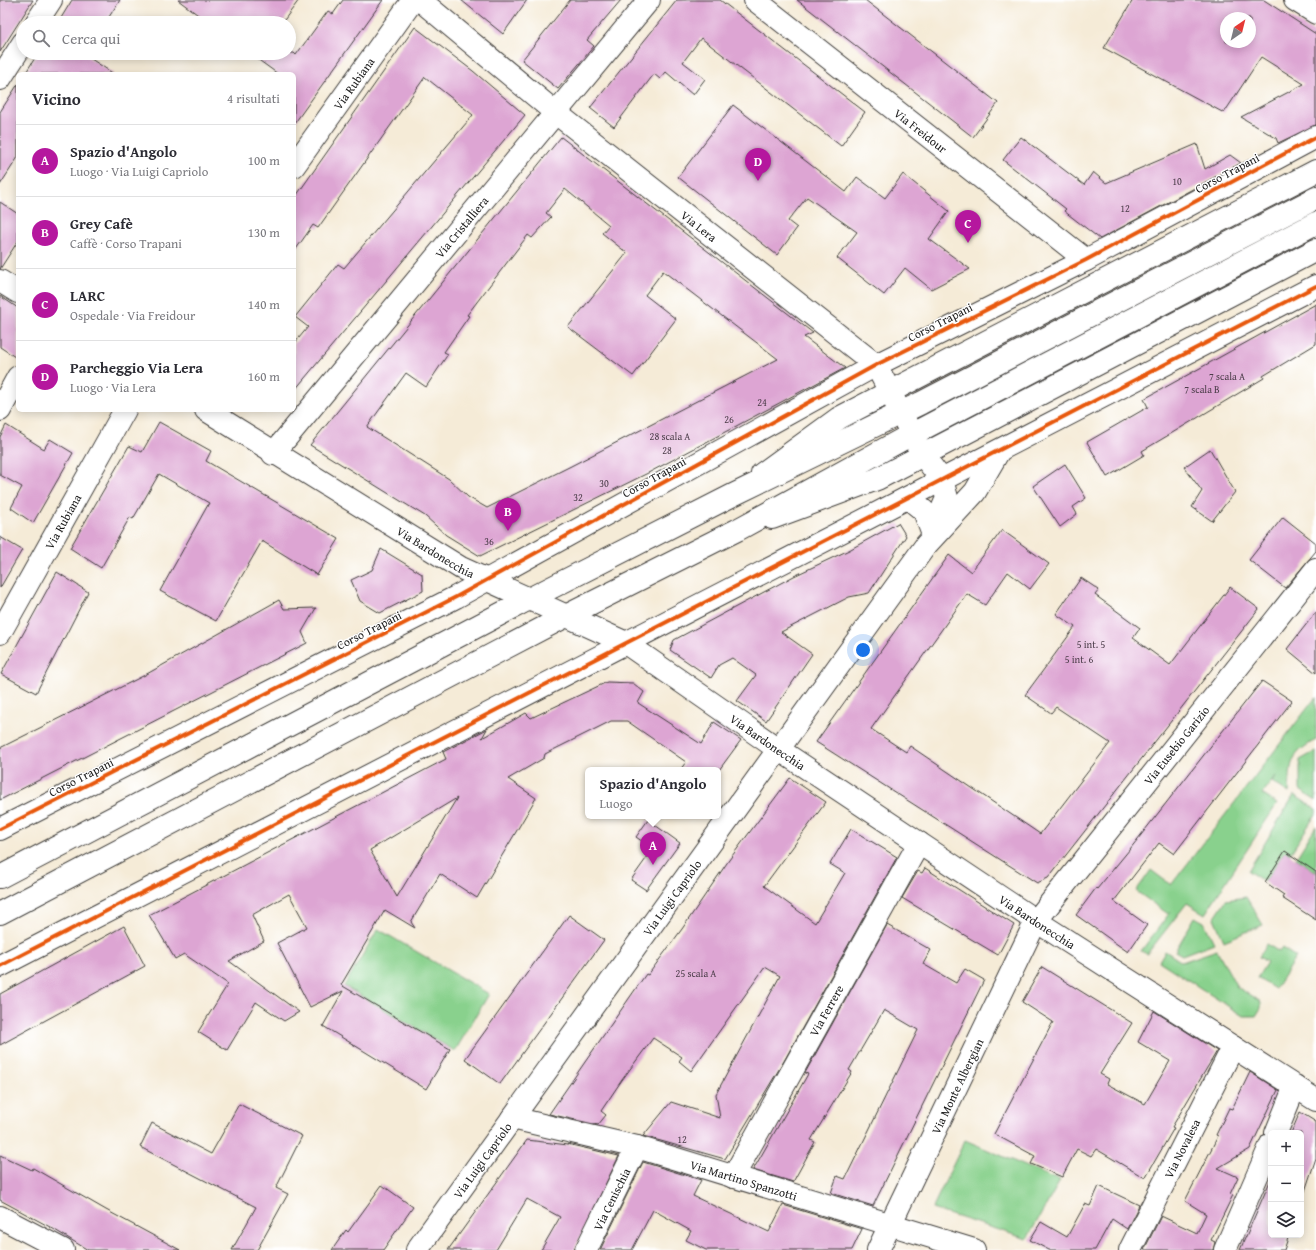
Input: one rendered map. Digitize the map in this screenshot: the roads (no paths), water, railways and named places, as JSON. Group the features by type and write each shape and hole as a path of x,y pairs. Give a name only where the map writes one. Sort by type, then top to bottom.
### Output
{"street":[{"path":"41,16 51,0"},
{"name":"Via Rubiana","path":"296,163 413,0"},
{"name":"Via Lera","path":"420,0 556,113 876,365 922,454 942,480"},
{"name":"Via Cristalliera","path":"274,454 649,0"},
{"name":"Via Freidour","path":"755,0 1086,260"},
{"path":"1295,0 1316,13"},
{"path":"0,79 16,54"},
{"name":"Corso Trapani","path":"0,829 486,580 876,365 1086,260 1316,137"},
{"path":"733,495 839,418 1316,171"},
{"path":"0,877 528,599 733,495 902,413 1316,198"},
{"path":"0,913 566,616 737,530 912,435 1316,223"},
{"path":"737,530 877,478 1316,250"},
{"path":"0,281 16,291"},
{"path":"0,966 624,642 908,498 1316,286"},
{"path":"0,410 16,381"},
{"name":"Via Rubiana","path":"0,633 124,412"},
{"name":"Via Bardonecchia","path":"209,412 274,454 450,562 486,580 624,642 778,749 1036,922 1316,1100"},
{"name":"Via Luigi Capriolo","path":"417,1250 929,539 975,492 999,451"},
{"name":"Via Luigi Capriolo","path":"929,539 947,498 942,480"},
{"path":"908,498 924,512 929,539"},
{"name":"Via Eusebio Garizio","path":"1036,922 1316,569"},
{"name":"Via Ferrere","path":"733,1177 919,843"},
{"name":"Via Monte Albergian","path":"878,1250 1036,922"},
{"name":"Via Novalesa","path":"1130,1250 1233,1047"},
{"path":"1277,1130 1295,1086"},
{"name":"Via Martino Spanzotti","path":"512,1118 637,1147 974,1250"},
{"name":"Via Cenischia","path":"586,1250 637,1147"},
{"path":"1225,1250 1268,1151"},
{"path":"0,1217 63,1250"}],"place":[{"name":"Parcheggio Via Lera","path":"758,181"},
{"name":"LARC","path":"968,243"},
{"name":"Grey Cafè","path":"508,531"},
{"name":"Spazio d'Angolo","path":"653,865"}]}
